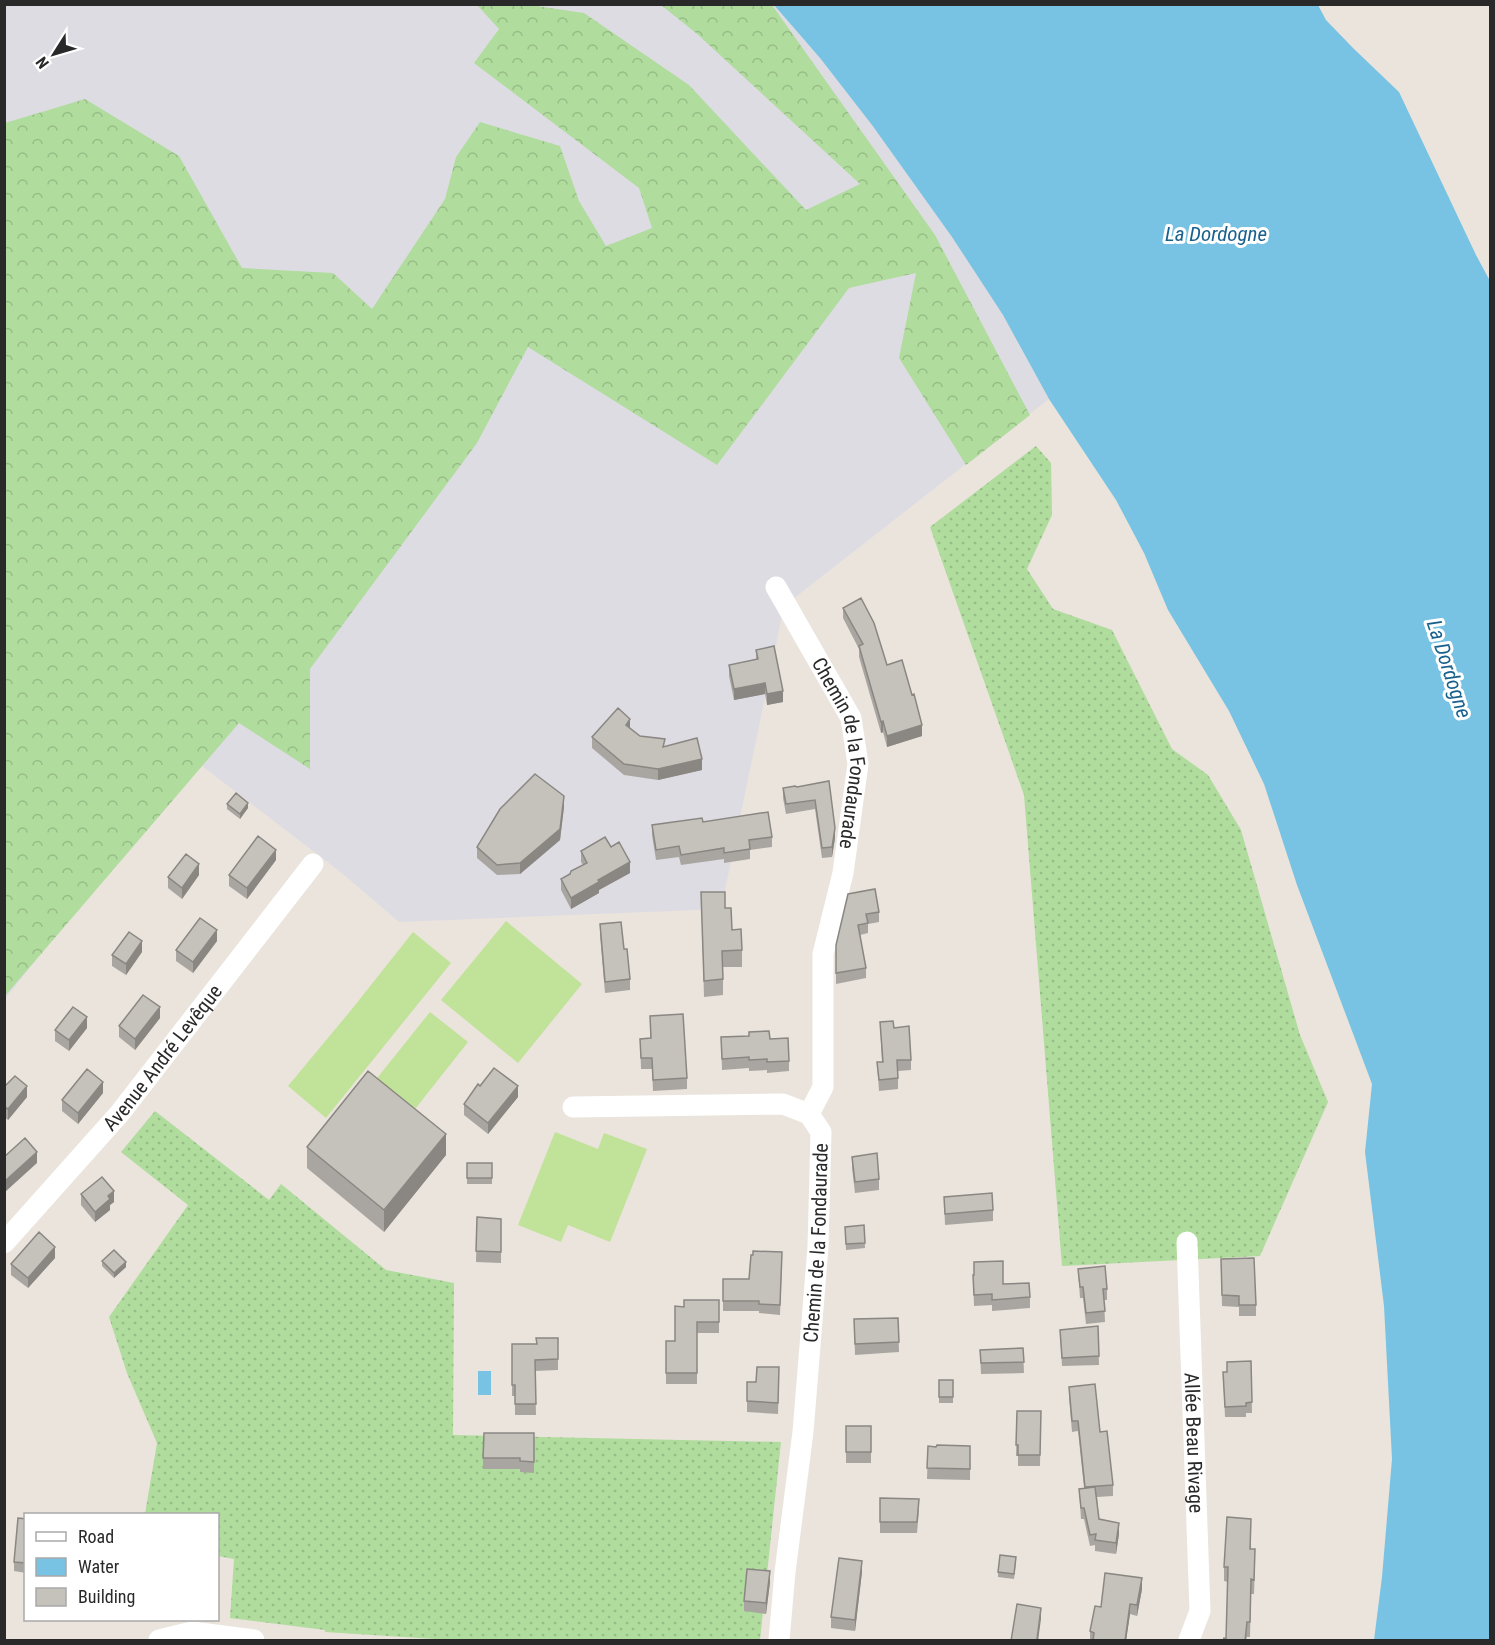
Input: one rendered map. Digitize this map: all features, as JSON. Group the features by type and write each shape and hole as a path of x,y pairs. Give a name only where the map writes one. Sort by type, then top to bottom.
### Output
{"street":[{"name":"Chemin de la Fondaurade","path":"776,587 851,718 858,764 843,873 823,954 823,1087 809,1114 821,1132 818,1247 803,1432 778,1641"},
{"name":"Avenue André Levêque","path":"4,1243 120,1113 313,864"},
{"path":"573,1107 783,1104 809,1114"},
{"name":"Allée Beau Rivage","path":"1187,1242 1200,1611 1189,1641"},
{"path":"159,1641 192,1632 254,1641"}],"shaded area":[{"path":"5,5 774,5 820,58 872,125 952,237 1003,315 1049,399 784,606 721,909 399,922 343,874 202,766 125,847 5,999"}],"green space":[{"path":"477,5 530,5 584,13 689,85 806,210 860,184 696,33 661,5 772,5 935,235 1030,415 966,465 899,358 916,273 849,288 717,465 528,347 477,443 310,669 310,769 239,723 5,996 5,123 85,99 179,156 242,268 333,273 372,309 445,199 456,157 480,122 560,146 579,201 606,246 652,228 639,188 474,63 499,29"},
{"path":"1036,446 1051,463 1052,515 1027,569 1053,609 1112,630 1172,749 1208,775 1241,830 1300,1035 1328,1102 1260,1256 1062,1266 1024,795 930,527"},
{"path":"506,921 582,984 518,1063 441,1000"},
{"path":"413,932 451,963 326,1118 288,1086"},
{"path":"430,1012 468,1042 408,1118 370,1087"},
{"path":"155,1111 269,1200 281,1184 386,1270 454,1283 453,1435 781,1442 760,1640 450,1640 325,1632 325,1630 230,1618 234,1559 219,1556 219,1513 145,1513 157,1443 127,1373 109,1317 188,1205 121,1152"},
{"path":"555,1132 598,1149 604,1133 647,1149 610,1242 568,1225 561,1242 518,1225"}],"water":[{"name":"La Dordogne","path":"774,5 1318,5 1326,20 1399,92 1490,281 1490,1640 1374,1640 1392,1459 1384,1306 1365,1152 1372,1084 1297,885 1264,784 1229,711 1168,610 1144,553 1116,500 1049,399 1003,315 952,237 872,125 820,58"},
{"path":"478,1371 491,1371 491,1395 478,1395"}],"building":[{"path":"861,598 874,623 887,665 902,660 922,725 887,736 859,646 863,644 843,608"},
{"path":"774,646 783,691 767,694 765,683 734,689 729,665 758,659 756,650"},
{"path":"618,708 630,719 626,725 640,736 665,739 663,747 697,738 702,759 658,769 624,764 592,737"},
{"path":"535,774 564,796 560,829 520,863 497,865 477,847 500,809"},
{"path":"829,781 835,828 832,847 822,848 815,800 786,804 783,788"},
{"path":"236,793 248,803 240,814 227,804"},
{"path":"768,812 772,837 749,840 750,849 724,853 724,848 681,855 679,846 656,850 652,825 702,818 703,822"},
{"path":"258,836 276,850 247,888 229,875"},
{"path":"605,837 611,847 619,842 630,862 571,898 561,879 587,863 581,851"},
{"path":"186,854 199,864 182,888 168,877"},
{"path":"875,889 879,912 866,914 868,923 858,925 866,968 836,973 836,945 848,894"},
{"path":"701,892 725,892 725,908 731,908 732,930 741,929 742,950 722,951 723,979 704,981"},
{"path":"200,918 217,930 193,962 176,950"},
{"path":"621,922 630,979 605,982 600,924"},
{"path":"129,932 142,941 126,964 112,955"},
{"path":"143,995 160,1007 135,1039 119,1026"},
{"path":"73,1007 87,1017 69,1040 55,1030"},
{"path":"683,1014 687,1078 653,1080 652,1058 641,1058 640,1039 651,1038 650,1016"},
{"path":"893,1021 894,1028 909,1026 911,1060 897,1060 898,1078 879,1080 877,1062 883,1062 880,1022"},
{"path":"769,1031 770,1039 788,1038 789,1061 767,1062 767,1059 749,1060 749,1057 722,1059 721,1037 749,1036 749,1032"},
{"path":"494,1068 518,1086 488,1123 464,1104 478,1084 480,1086"},
{"path":"87,1069 103,1082 78,1113 62,1100"},
{"path":"368,1071 446,1134 384,1210 307,1147"},
{"path":"15,1076 27,1086 8,1109 4,1106 4,1087"},
{"path":"25,1138 37,1152 5,1181 4,1157"},
{"path":"877,1153 879,1179 855,1182 852,1157"},
{"path":"467,1163 492,1163 492,1178 467,1178"},
{"path":"102,1177 114,1191 108,1196 110,1199 95,1212 81,1194"},
{"path":"992,1193 993,1210 945,1214 944,1197"},
{"path":"477,1217 501,1219 501,1252 476,1251"},
{"path":"864,1225 865,1243 846,1244 845,1227"},
{"path":"39,1232 55,1247 28,1278 11,1264"},
{"path":"114,1250 126,1262 114,1273 102,1261"},
{"path":"753,1251 782,1252 780,1305 759,1304 759,1301 723,1301 723,1279 749,1279"},
{"path":"1254,1258 1256,1305 1239,1305 1239,1296 1222,1295 1221,1259"},
{"path":"1003,1261 1003,1284 1029,1283 1030,1297 992,1300 992,1294 974,1295 974,1262"},
{"path":"1105,1266 1107,1289 1103,1289 1105,1311 1086,1313 1078,1269"},
{"path":"684,1300 719,1300 719,1322 697,1322 697,1373 666,1373 666,1341 675,1341 675,1306 684,1307"},
{"path":"898,1318 899,1342 855,1344 854,1319"},
{"path":"1098,1326 1099,1356 1062,1358 1060,1330"},
{"path":"536,1338 558,1338 558,1359 535,1360 536,1404 515,1404 515,1385 512,1385 512,1344 537,1344"},
{"path":"1023,1348 1024,1362 981,1363 980,1350"},
{"path":"1251,1361 1252,1402 1246,1403 1246,1406 1225,1407 1223,1372 1227,1372 1227,1362"},
{"path":"757,1367 779,1367 778,1403 747,1401 747,1382 756,1382"},
{"path":"939,1380 953,1380 953,1397 939,1397"},
{"path":"1095,1384 1100,1432 1107,1431 1113,1485 1085,1487 1078,1421 1072,1421 1069,1387"},
{"path":"1017,1411 1041,1411 1040,1455 1018,1455"},
{"path":"846,1426 871,1426 871,1452 846,1452"},
{"path":"484,1433 534,1433 534,1462 520,1461 520,1458 483,1458"},
{"path":"937,1445 970,1446 970,1469 927,1468 928,1446 936,1447"},
{"path":"1095,1487 1099,1519 1119,1523 1116,1543 1095,1540 1096,1534 1090,1535 1084,1508 1081,1508 1079,1489"},
{"path":"880,1498 919,1499 917,1522 880,1522"},
{"path":"1227,1517 1251,1519 1250,1549 1255,1549 1254,1580 1251,1579 1250,1622 1247,1622 1245,1641 1223,1641 1224,1638 1226,1639 1228,1567 1224,1567"},
{"path":"18,1518 24,1519 24,1563 14,1562"},
{"path":"1000,1555 1016,1557 1014,1574 998,1572"},
{"path":"839,1558 862,1561 855,1620 831,1617"},
{"path":"747,1569 770,1571 766,1603 744,1601"},
{"path":"1105,1573 1142,1578 1137,1605 1130,1604 1125,1641 1093,1641 1094,1633 1090,1631 1095,1606 1101,1607"},
{"path":"1017,1604 1041,1608 1037,1639 1043,1641 1011,1641"}]}
